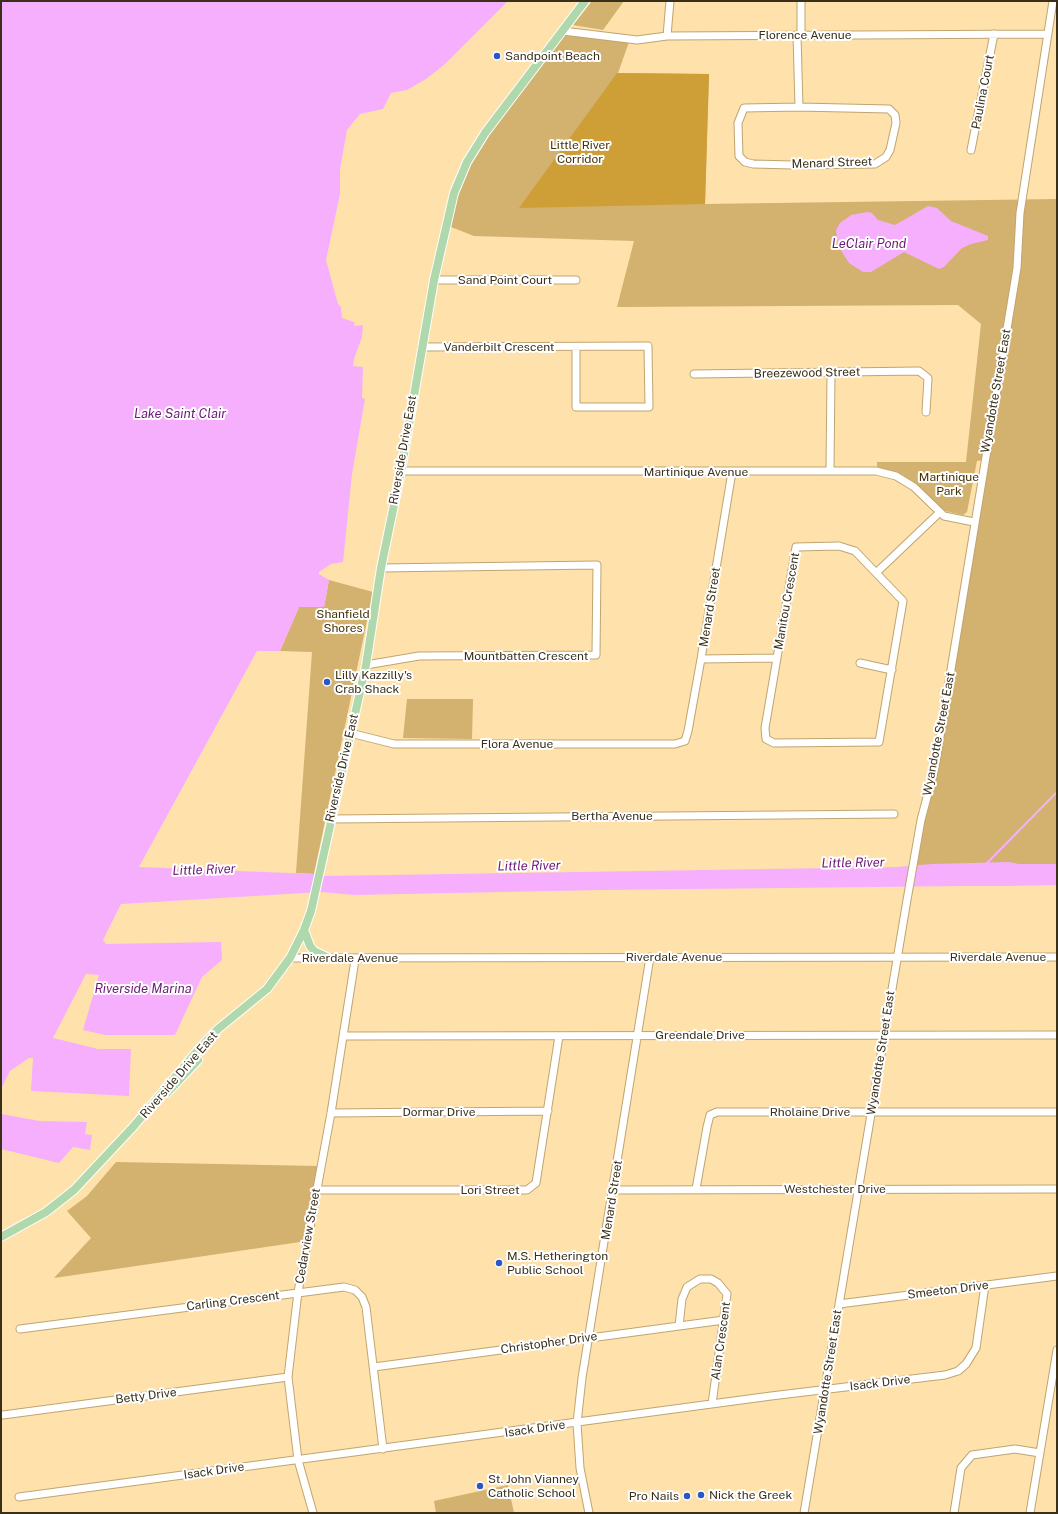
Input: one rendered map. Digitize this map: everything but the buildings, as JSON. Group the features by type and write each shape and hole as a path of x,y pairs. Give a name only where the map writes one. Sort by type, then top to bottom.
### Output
{"main road":[{"name":"Riverside Drive East","path":"1,1237 46,1212 65,1199 151,1106 218,1030 267,989 290,958 304,930 311,911 366,665 380,568 401,472 434,280 454,193 467,162 489,127 585,1"},
{"path":"304,930 310,946 314,951 331,959"},
{"path":"151,1106 174,1087 198,1060"}],"street":[{"path":"667,36 670,1"},
{"path":"799,107 799,35 801,1"},
{"name":"Wyandotte Street East","path":"804,1513 914,859 921,820 935,767 974,522 1017,268 1020,213 1053,1"},
{"name":"Florence Avenue","path":"563,31 637,40 667,36 1047,34"},
{"name":"Paulina Court","path":"971,150 994,34"},
{"name":"Menard Street","path":"799,107 889,109 895,115 896,123 890,150 886,157 875,164 753,164 745,162 739,156 738,123 744,108 799,107"},
{"name":"Sand Point Court","path":"434,280 576,280"},
{"name":"Vanderbilt Crescent","path":"422,347 648,346 648,407 576,407 576,347"},
{"name":"Breezewood Street","path":"694,374 831,374 919,371 928,378 926,412"},
{"path":"830,470 831,374"},
{"name":"Martinique Avenue","path":"401,472 876,471 896,476 914,487 939,513 944,516 974,522"},
{"name":"Menard Street","path":"685,741 701,659 732,472"},
{"path":"877,572 939,513"},
{"name":"Manitou Crescent","path":"839,546 856,551 877,572 903,601 879,742 774,743 766,739 765,728 796,547 839,546"},
{"name":"Mountbatten Crescent","path":"366,665 419,656 596,655 597,565 380,568"},
{"path":"701,659 777,658"},
{"path":"860,662 892,670"},
{"name":"Flora Avenue","path":"350,733 394,744 675,744 685,741"},
{"name":"Bertha Avenue","path":"331,818 894,814"},
{"name":"Menard Street","path":"589,1513 580,1468 577,1423 589,1338 650,957"},
{"name":"Riverdale Avenue","path":"290,958 356,960 650,957 1057,957"},
{"name":"Cedarview Street","path":"313,1513 298,1460 288,1378 298,1292 331,1113 356,960"},
{"name":"Greendale Drive","path":"344,1036 1057,1035"},
{"name":"Lori Street","path":"316,1190 527,1190 536,1183 559,1036"},
{"name":"Dormar Drive","path":"331,1113 548,1111"},
{"name":"Rholaine Drive","path":"696,1189 710,1115 717,1112 1057,1112"},
{"name":"Westchester Drive","path":"613,1190 859,1188 1057,1189"},
{"name":"Smeeton Drive","path":"839,1304 1057,1276"},
{"name":"Alan Crescent","path":"679,1326 682,1299 687,1287 700,1279 711,1279 718,1283 727,1294 712,1404"},
{"name":"Carling Crescent","path":"20,1329 344,1286 355,1290 362,1297 366,1307 383,1449"},
{"name":"Isack Drive","path":"19,1497 712,1404 945,1375 958,1370 966,1364 976,1348 985,1286"},
{"name":"Christopher Drive","path":"374,1367 724,1320"},
{"path":"1030,1513 1057,1350"},
{"name":"Betty Drive","path":"3,1415 288,1378"},
{"path":"954,1513 961,1468 972,1455 1015,1449 1040,1453"}],"green space":[{"path":"592,1 624,1 603,30 573,25"},
{"name":"Little River Corridor","path":"563,30 630,39 618,73 709,74 705,204 1057,199 1057,885 909,886 935,767 984,460 977,461 967,512 963,515 945,511 913,482 901,474 877,467 877,462 966,462 981,324 958,305 617,307 634,241 474,236 446,225 467,162"},
{"path":"617,73 709,74 705,204 519,208"},
{"name":"Shanfield Shores","path":"329,580 373,592 314,874 296,873 312,652 280,651 299,607 324,607"},
{"path":"407,699 473,699 472,739 403,738"},
{"path":"116,1162 317,1166 307,1241 54,1278 91,1238 67,1211 87,1196"},
{"path":"508,1485 514,1513 436,1513 434,1501"}],"water":[{"name":"Lake Saint Clair","path":"1,1 508,1 444,65 426,79 407,90 391,93 383,109 360,114 347,130 340,169 340,194 326,260 338,304 341,307 342,318 354,322 355,326 363,325 362,337 353,366 363,367 362,398 365,399 352,474 343,562 331,564 319,572 319,574 329,580 324,607 299,607 280,651 257,651 139,867 314,874 325,876 896,867 932,864 1009,862 1019,864 1057,864 1057,885 603,890 354,895 321,892 121,904 103,940 106,944 221,942 222,960 202,977 175,1035 105,1035 83,1030 99,975 86,974 53,1038 98,1049 131,1049 129,1096 31,1091 33,1058 29,1058 10,1071 1,1089"},
{"name":"LeClair Pond","path":"928,206 937,208 951,221 988,236 988,240 962,248 944,267 939,269 904,252 871,272 863,272 849,263 838,246 836,230 840,223 851,215 867,212 872,213 878,220 895,225"},
{"path":"1,1114 40,1121 87,1122 85,1134 92,1135 90,1150 73,1147 59,1163 1,1149"}],"waterway":[{"path":"986,864 1057,792"}],"place":[{"name":"Sandpoint Beach","path":"497,56"},
{"name":"Lilly Kazzilly's Crab Shack","path":"327,682"},
{"name":"M.S. Hetherington Public School","path":"499,1263"},
{"name":"St. John Vianney Catholic School","path":"480,1486"},
{"name":"Nick the Greek","path":"701,1495"},
{"name":"Pro Nails","path":"687,1496"}],"park label":[{"name":"Martinique Park","path":"949,484"}],"water label":[{"name":"Little River","path":"853,863"},
{"name":"Little River","path":"529,866"},
{"name":"Little River","path":"204,870"},
{"name":"Riverside Marina","path":"143,989"}]}
